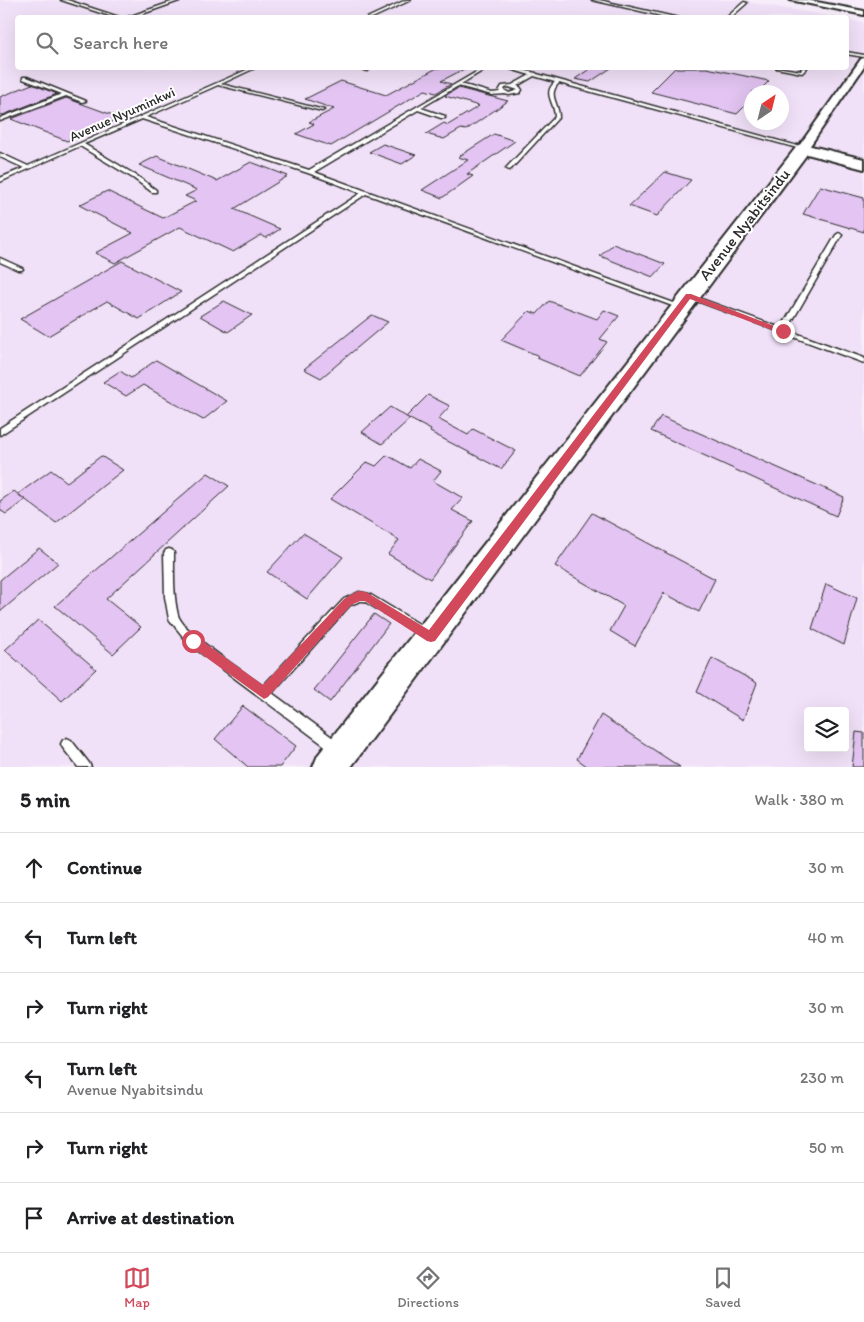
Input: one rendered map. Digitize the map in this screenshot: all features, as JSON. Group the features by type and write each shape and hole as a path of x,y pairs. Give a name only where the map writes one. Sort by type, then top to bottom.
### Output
{"street":[{"path":"794,0 864,13"},
{"name":"Avenue Nyabitsindu","path":"336,759 803,148 864,61"},
{"path":"803,148 864,164"}],"lane":[{"path":"63,0 112,15"},
{"path":"135,15 180,0"},
{"path":"375,15 409,0"},
{"path":"594,0 664,15"},
{"path":"731,15 745,3"},
{"path":"849,53 864,56"},
{"name":"Avenue Nyuminkwi","path":"0,180 249,70"},
{"path":"310,172 482,70"},
{"path":"518,70 803,148"},
{"path":"788,70 802,72 804,70"},
{"path":"457,84 492,94 504,92 501,90 504,87 514,86 535,74"},
{"path":"25,78 84,101"},
{"path":"509,168 557,117 558,110 550,94 552,88 559,81"},
{"path":"218,84 267,98 322,110"},
{"path":"0,120 66,94"},
{"path":"417,108 443,117"},
{"path":"142,117 310,172 685,302 783,331 864,361"},
{"path":"80,144 154,191"},
{"path":"0,155 27,167"},
{"path":"0,432 366,192"},
{"path":"783,331 839,234"},
{"path":"0,260 20,269"},
{"path":"169,553 170,597 174,619 193,641 264,693 336,759"},
{"path":"264,693 347,602 358,596 366,597 431,637"},
{"path":"67,744 85,767"}],"shaded area":[{"path":"0,0 736,0 823,15 15,15 15,70 849,70 849,19 864,23 864,767 0,767"}],"building":[{"path":"433,70 462,70 441,81 451,84 436,93 425,90 331,146 296,134 314,124 309,122 334,109 305,99 341,81 386,95"},
{"path":"588,70 608,70 590,82 575,79"},
{"path":"673,70 717,70 769,81 765,85 744,85 744,107 737,114 651,92"},
{"path":"32,84 57,94 3,115 0,114 0,97"},
{"path":"458,88 508,101 466,130 461,129 444,139 426,134 444,123 448,125 479,106 445,96"},
{"path":"66,98 121,118 67,141 11,119"},
{"path":"494,134 515,141 467,174 473,176 442,198 422,190 468,160 458,157"},
{"path":"383,144 416,155 402,164 369,152"},
{"path":"157,156 217,181 251,162 288,176 234,209 280,229 266,238 261,235 233,252 180,227 115,263 95,253 133,233 79,205 107,191 163,218 196,201 185,196 197,190 139,165"},
{"path":"665,172 691,180 657,216 629,206"},
{"path":"820,186 864,198 864,232 803,214"},
{"path":"613,244 665,264 653,277 600,256"},
{"path":"122,261 181,292 139,319 107,301 48,336 20,319"},
{"path":"224,301 252,315 228,332 200,316"},
{"path":"549,301 597,319 604,310 619,316 600,339 607,342 580,376 501,340 529,311 537,314"},
{"path":"372,315 388,322 321,378 304,369"},
{"path":"156,360 227,401 203,420 143,385 126,396 103,382 120,371 131,378"},
{"path":"428,395 450,406 438,419 468,435 473,429 516,451 501,469 430,432 431,430 406,417"},
{"path":"390,407 410,419 382,444 362,432"},
{"path":"661,416 844,497 836,516 651,431"},
{"path":"387,455 410,468 418,459 441,471 433,481 463,498 452,510 473,521 430,579 388,554 399,540 330,499 367,462 376,466"},
{"path":"101,456 123,470 56,523 18,494 51,470 67,482"},
{"path":"208,473 229,486 106,599 141,627 113,654 55,606"},
{"path":"14,491 25,500 6,514 0,510 0,501"},
{"path":"592,513 715,579 699,612 664,593 635,646 610,631 624,606 555,566"},
{"path":"303,533 343,557 307,599 267,572"},
{"path":"39,548 58,563 0,612 0,580"},
{"path":"826,584 857,598 844,645 812,629"},
{"path":"374,614 389,624 330,702 314,690"},
{"path":"38,620 96,669 62,701 5,650"},
{"path":"712,658 757,683 743,720 697,692"},
{"path":"243,706 296,746 280,767 248,767 215,739"},
{"path":"601,715 680,767 588,767 577,759"},
{"path":"856,732 864,733 864,767 852,767"}],"route":[{"path":"193,641 264,693 347,602 358,596 366,597 431,637 689,296 783,331"}]}
